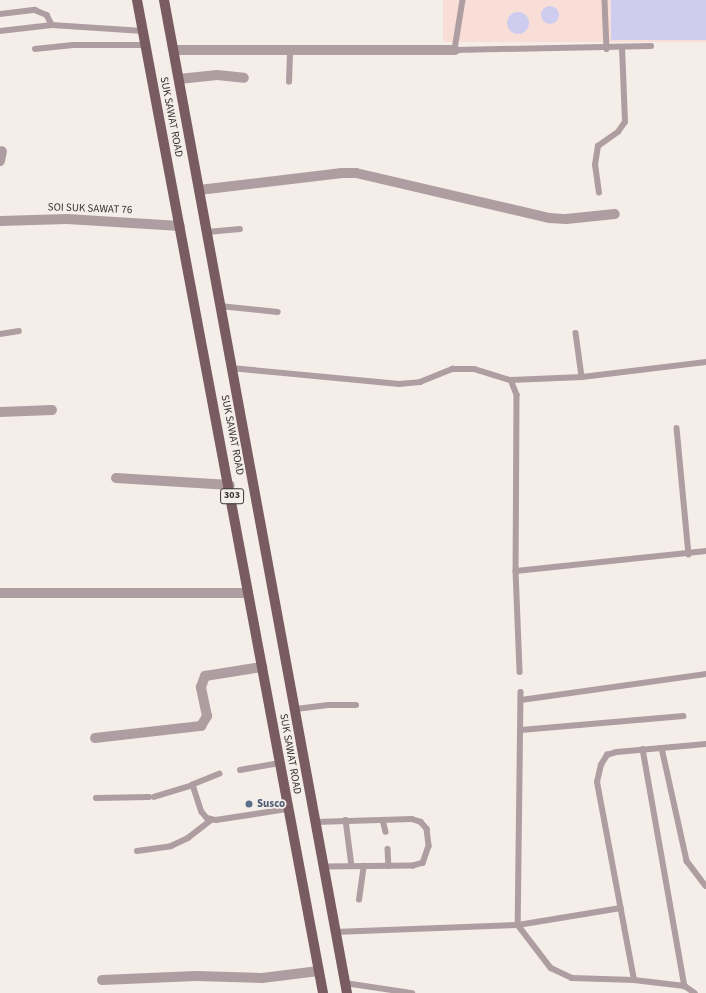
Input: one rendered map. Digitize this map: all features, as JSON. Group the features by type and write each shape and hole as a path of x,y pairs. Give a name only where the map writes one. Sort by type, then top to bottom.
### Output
{"main road":[{"name":"SUK SAWAT ROAD","path":"137,0 230,485 279,762 324,993"},
{"name":"SUK SAWAT ROAD","path":"164,0 231,368 296,709 346,988"}],"street":[{"path":"174,50 455,50"},
{"path":"179,79 217,75 244,78"},
{"path":"199,190 342,173 356,174 550,218 566,219 615,214"},
{"name":"SOI SUK SAWAT 76","path":"0,221 67,219 180,226"},
{"path":"0,412 52,410"},
{"path":"116,478 230,485"},
{"path":"0,594 248,593"},
{"path":"95,738 201,726 207,716 201,687 205,676 262,667"},
{"path":"102,980 196,976 262,978 320,971"}],"lane":[{"path":"463,0 455,50 622,48 651,46"},
{"path":"605,0 607,48"},
{"path":"0,14 35,10 47,15 52,26"},
{"path":"0,31 52,26 143,32"},
{"path":"35,49 73,44 145,45"},
{"path":"599,193 595,165 598,146 618,132 625,122 622,48"},
{"path":"289,82 290,51"},
{"path":"207,232 240,229"},
{"path":"220,306 278,312"},
{"path":"0,334 19,331"},
{"path":"576,333 582,377"},
{"path":"231,368 399,384 420,382 452,369 474,369 510,380 582,377 706,362"},
{"path":"510,380 517,396 516,571 520,672"},
{"path":"677,428 689,554"},
{"path":"516,571 706,552"},
{"path":"521,700 706,674"},
{"path":"521,692 518,925 551,968 572,978 634,980 685,986 695,993"},
{"path":"296,709 328,704 356,705"},
{"path":"521,730 684,716"},
{"path":"634,980 597,782 606,755 643,749 706,744"},
{"path":"662,748 686,861 706,886"},
{"path":"643,749 685,986"},
{"path":"240,770 279,762"},
{"path":"96,798 151,797 193,785 220,774"},
{"path":"193,785 202,812 211,820"},
{"path":"137,851 171,846 188,838 211,820 288,809"},
{"path":"316,822 346,820 421,822 427,830 429,846 423,863 413,866 324,867"},
{"path":"346,820 352,866"},
{"path":"383,820 386,832"},
{"path":"388,849 389,866"},
{"path":"359,900 359,885 364,866"},
{"path":"335,932 518,925 621,908"},
{"path":"346,988 376,986 412,993"},
{"path":"376,986 377,993"}],"shaded area":[{"path":"443,0 706,0 706,42 443,42"}],"building":[{"path":"611,0 706,0 706,40 611,40"},
{"path":"550,6 556,9 559,15 556,21 550,24 544,21 541,15 544,9"},
{"path":"518,12 526,15 529,23 526,31 518,34 510,31 507,23 510,15"}],"place":[{"name":"Susco","path":"249,804"}]}
